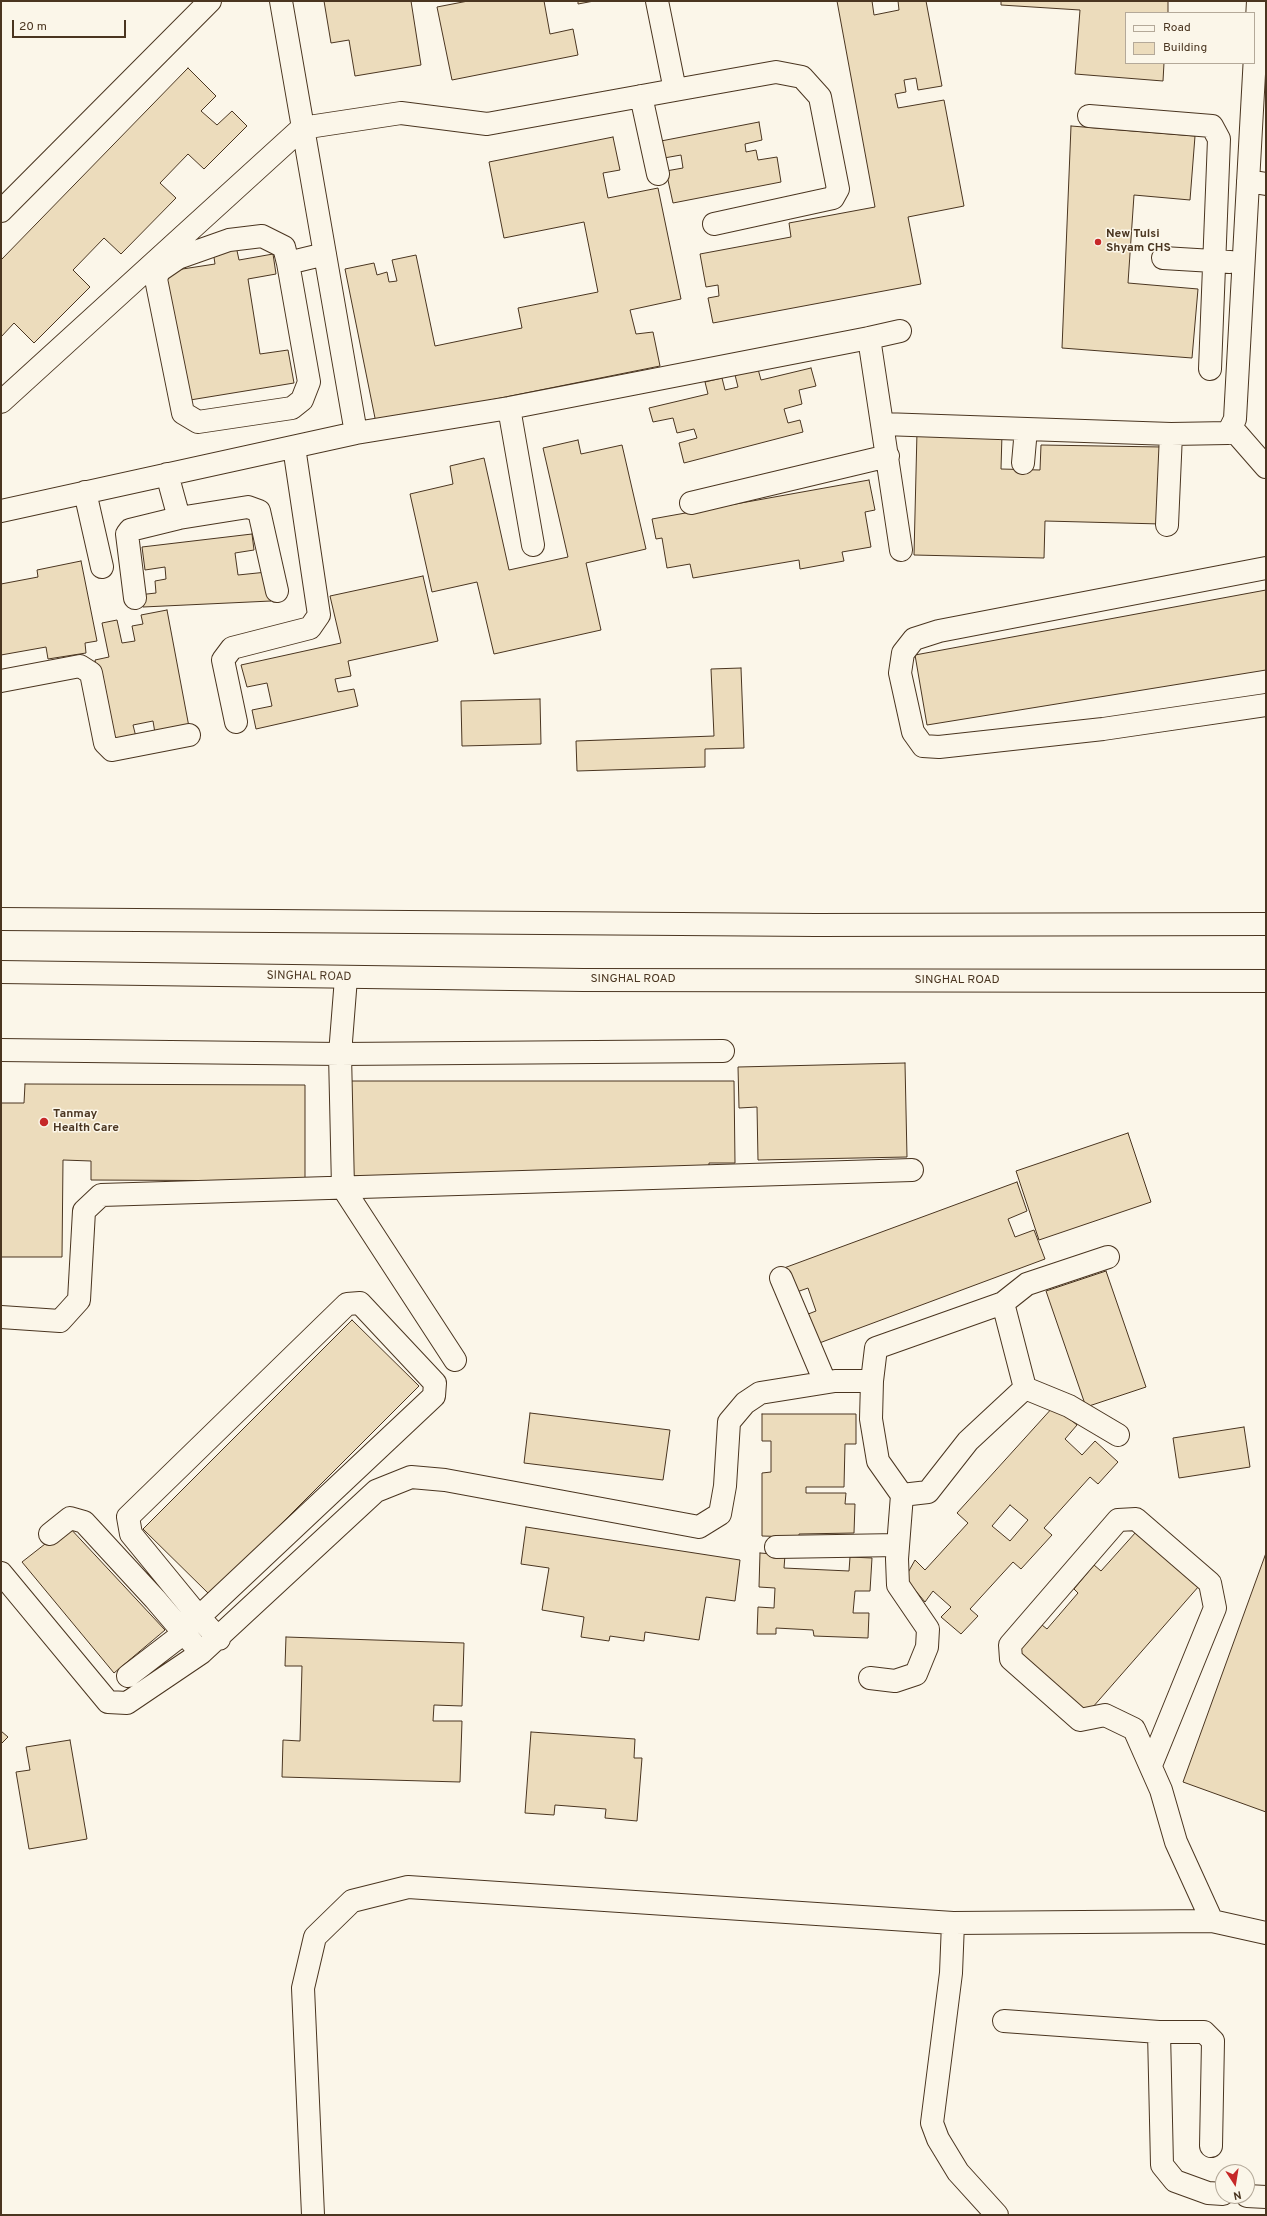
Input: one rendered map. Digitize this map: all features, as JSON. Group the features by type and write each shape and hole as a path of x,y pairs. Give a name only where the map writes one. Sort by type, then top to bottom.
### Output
{"street":[{"path":"1,211 210,1"},
{"path":"281,1 356,433"},
{"path":"658,1 675,90"},
{"path":"883,424 1171,434 1228,433 1235,419 1244,263 1257,182 1258,1"},
{"path":"1,402 302,128 400,114 487,124 776,72 802,77 820,97 838,190 833,198 714,224"},
{"path":"641,96 658,174"},
{"path":"1089,116 1212,126 1219,139 1216,261 1210,369"},
{"path":"262,236 284,247 288,263 309,382 302,400 292,408 198,422 183,412 156,279 159,271 178,258 229,240 262,236"},
{"path":"288,263 325,254"},
{"path":"1163,258 1244,263"},
{"path":"1,511 356,433 509,408 869,338 900,330"},
{"path":"869,338 901,550"},
{"path":"509,408 533,545"},
{"path":"1231,427 1266,467"},
{"path":"1022,463 1026,429"},
{"path":"1167,525 1171,434"},
{"path":"236,722 223,660 232,648 310,628 319,615 294,447"},
{"path":"691,503 888,456"},
{"path":"167,474 180,518"},
{"path":"85,492 102,567"},
{"path":"135,598 127,534 130,530 180,518 248,507 259,511 277,592"},
{"path":"1266,568 939,631 914,639 902,653 900,673 913,732 923,746 939,748 1102,730 1266,705"},
{"path":"1,681 80,666 91,673 105,743 112,750 189,735"},
{"path":"1,919 816,925 1266,924"},
{"name":"SINGHAL ROAD","path":"1,972 346,978 1266,981"},
{"path":"346,978 340,1054 343,1188 455,1360"},
{"path":"1,1050 340,1054 723,1052"},
{"path":"1,1317 60,1321 79,1300 84,1210 101,1195 912,1170"},
{"path":"870,1678 895,1681 916,1674 927,1647 928,1629 898,1585 898,1545 902,1495 878,1461 870,1420 872,1381 876,1348 1003,1303 1027,1284 1108,1258"},
{"path":"781,1278 825,1382"},
{"path":"199,1617 434,1396 435,1383 360,1303 347,1304 128,1517 131,1534 199,1617 219,1639"},
{"path":"1003,1303 1025,1388"},
{"path":"1,1573 108,1702 128,1703 219,1639 376,1491 411,1477 445,1480 698,1527 720,1514 725,1486 729,1422 745,1403 760,1393 825,1382 872,1381"},
{"path":"1025,1388 1069,1406 1118,1435"},
{"path":"902,1495 928,1492 968,1441 1025,1388"},
{"path":"50,1534 70,1518 84,1522 155,1599 201,1653"},
{"path":"1150,1765 1215,1608 1210,1583 1136,1519 1118,1520 1010,1645 1011,1659 1080,1720 1105,1716 1134,1729 1161,1790 1176,1842 1212,1921"},
{"path":"776,1547 898,1545"},
{"path":"155,1599 173,1585"},
{"path":"128,1676 184,1633"},
{"path":"313,2215 303,1988 315,1937 352,1901 408,1888 953,1923 1212,1921 1266,1933"},
{"path":"953,1923 951,1973 932,2123 938,2139 958,2172 997,2215"},
{"path":"1004,2021 1159,2032 1204,2032 1213,2041 1211,2146"},
{"path":"1159,2032 1162,2165 1175,2181 1208,2193 1215,2193"},
{"path":"1255,2196 1266,2197"}],"building":[{"path":"324,1 411,1 421,65 355,76 349,40 331,43"},
{"path":"468,1 544,1 550,34 573,29 578,55 452,80 437,7"},
{"path":"578,1 594,1 578,4"},
{"path":"837,1 872,1 874,15 899,10 898,1 926,1 942,86 918,90 916,78 904,80 906,92 895,94 898,108 944,100 964,206 908,217 921,284 713,323 708,298 719,296 718,285 706,287 700,254 791,237 789,223 875,207"},
{"path":"1001,1 1168,1 1168,12 1125,12 1125,64 1164,64 1163,81 1075,74 1080,10 1001,5"},
{"path":"188,68 216,96 201,111 217,125 232,111 247,126 204,169 188,154 160,183 176,198 121,254 104,238 73,270 90,287 34,343 14,323 1,337 1,260"},
{"path":"759,122 762,140 745,144 746,152 756,150 758,160 777,157 781,182 673,203 666,171 683,168 681,155 664,158 661,141"},
{"name":"New Tulsi Shyam CHS","path":"1071,126 1195,136 1190,200 1134,195 1128,283 1198,289 1192,358 1062,348"},
{"path":"613,137 620,170 603,173 608,198 658,188 681,299 630,310 636,334 653,332 660,366 376,423 345,269 374,263 377,275 387,272 389,282 397,281 392,260 416,255 435,346 522,328 518,308 598,292 584,222 504,238 489,162"},
{"path":"236,246 239,260 273,254 276,274 248,279 260,354 288,350 294,383 184,401 163,272 215,264 213,251"},
{"path":"811,368 816,386 799,390 802,404 784,409 788,423 800,420 803,432 684,463 679,443 697,438 694,429 677,433 673,418 653,422 649,408 708,394 705,382 722,378 725,390 738,387 735,375 758,369 761,380"},
{"path":"917,432 1002,434 1001,469 1040,470 1041,445 1162,447 1161,524 1045,521 1044,558 914,555"},
{"path":"578,440 581,454 622,445 646,549 586,563 601,630 494,654 477,582 432,592 410,494 453,484 450,466 484,458 509,570 568,557 543,448"},
{"path":"869,480 875,510 865,512 871,547 842,552 844,561 800,569 799,560 693,578 690,564 667,568 662,538 656,539 652,519"},
{"path":"252,534 254,550 235,553 238,575 267,572 271,601 143,607 138,595 156,593 155,581 166,579 165,567 145,570 142,547"},
{"path":"81,561 97,641 85,643 86,653 48,659 46,647 1,655 1,584 38,577 37,570"},
{"path":"423,576 438,641 348,661 351,676 335,679 338,692 354,689 358,706 256,729 252,710 272,706 267,683 247,687 241,665 341,643 330,596"},
{"path":"1266,590 1266,670 927,725 915,655"},
{"path":"167,610 189,727 155,733 153,721 133,725 136,737 111,742 95,660 109,657 102,623 117,620 122,643 135,641 132,626 143,624 141,615"},
{"path":"741,668 744,748 705,749 705,767 577,771 576,741 714,736 711,669"},
{"path":"540,699 541,744 462,746 461,701"},
{"path":"905,1063 907,1157 758,1160 757,1107 739,1108 738,1067"},
{"path":"348,1081 734,1081 735,1163 709,1163 709,1176 348,1176"},
{"path":"25,1084 305,1085 305,1181 91,1180 91,1161 63,1160 62,1257 1,1257 1,1103 24,1103"},
{"path":"1128,1133 1151,1202 1039,1240 1016,1171"},
{"path":"1017,1182 1027,1211 1008,1219 1015,1237 1034,1230 1045,1259 814,1345 803,1316 816,1311 808,1288 794,1293 784,1268"},
{"path":"1106,1271 1146,1387 1086,1407 1046,1291"},
{"path":"352,1320 419,1386 210,1595 143,1529"},
{"path":"1054,1406 1077,1425 1065,1439 1082,1455 1095,1441 1118,1462 1098,1484 1090,1477 1044,1528 1052,1535 1021,1569 1013,1562 970,1609 978,1616 961,1634 941,1617 951,1607 933,1591 925,1602 905,1578 915,1560 925,1570 968,1523 957,1513","holes":["1010,1505 1028,1520 1010,1541 992,1526"]},
{"path":"530,1413 670,1430 663,1480 524,1463"},
{"path":"762,1414 856,1414 856,1444 845,1444 844,1487 806,1487 806,1493 846,1493 845,1504 855,1504 854,1533 799,1534 799,1537 762,1536 762,1473 771,1472 771,1441 762,1441"},
{"path":"1244,1427 1250,1467 1179,1478 1173,1438"},
{"path":"68,1526 165,1630 114,1673 22,1562"},
{"path":"526,1527 740,1560 735,1601 706,1597 699,1640 645,1632 644,1641 610,1636 609,1641 581,1637 584,1617 542,1610 549,1568 521,1564"},
{"path":"1136,1532 1199,1586 1085,1716 1015,1655 1042,1625 1047,1629 1078,1593 1074,1589 1094,1565 1101,1571"},
{"path":"760,1553 785,1555 784,1568 849,1571 850,1557 872,1558 870,1591 855,1591 853,1613 869,1613 868,1638 814,1636 813,1630 776,1628 776,1634 757,1634 758,1607 774,1608 775,1588 759,1587"},
{"path":"1266,1553 1266,1812 1183,1782"},
{"path":"286,1637 464,1643 462,1706 434,1705 433,1721 462,1721 460,1782 282,1777 283,1740 300,1741 302,1666 285,1666"},
{"path":"1,1731 8,1737 1,1744"},
{"path":"531,1732 635,1739 634,1758 642,1758 637,1821 605,1818 606,1809 555,1805 554,1815 525,1813"},
{"path":"70,1740 87,1839 29,1849 16,1772 30,1770 26,1747"}],"place":[{"name":"New Tulsi Shyam CHS","path":"1098,242"},
{"name":"Tanmay Health Care","path":"44,1122"}]}
